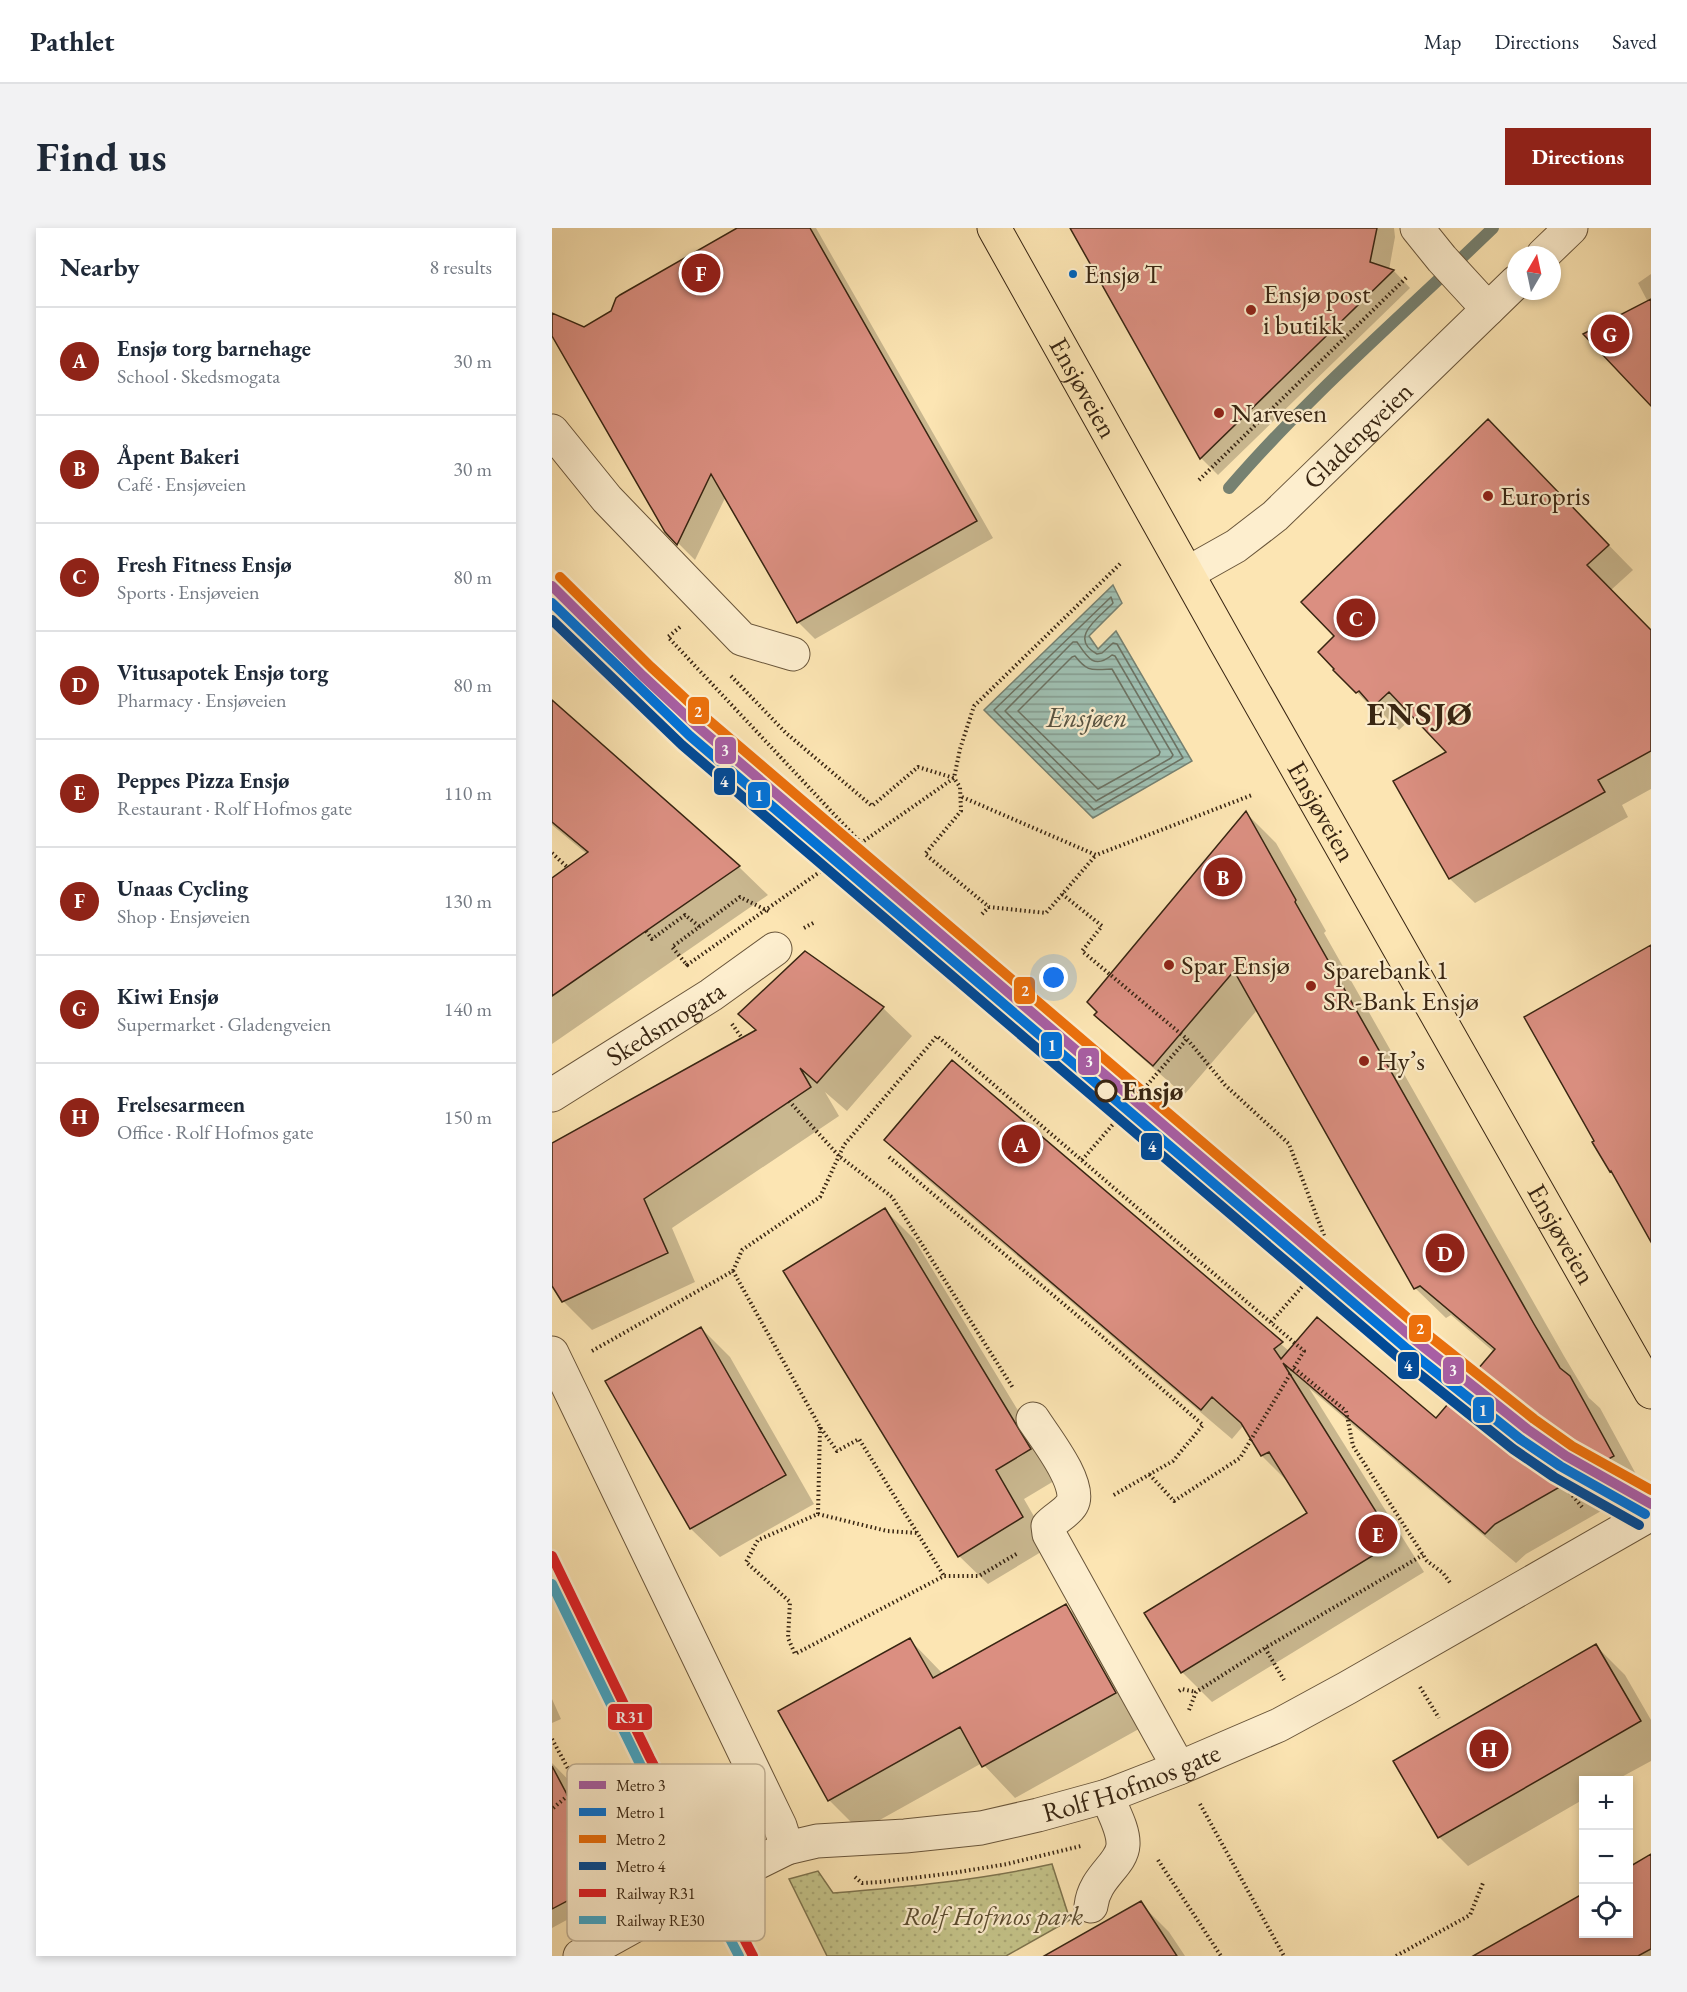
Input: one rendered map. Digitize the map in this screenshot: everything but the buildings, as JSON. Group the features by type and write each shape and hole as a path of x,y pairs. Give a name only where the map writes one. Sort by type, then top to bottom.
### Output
{"main road":[{"name":"Ensjøveien","path":"994,228 1651,1392"}],"street":[{"path":"1417,228 1437,269 1488,309"},
{"path":"1552,246 1571,228"},
{"name":"Gladengveien","path":"1188,573 1236,546 1275,516 1507,291"},
{"path":"552,431 607,499 742,639 793,654"},
{"name":"Skedsmogata","path":"552,1095 711,995 775,949"},
{"path":"556,1361 750,1764"},
{"path":"1033,1419 1062,1463 1074,1496 1072,1503 1048,1526 1049,1534 1179,1768"},
{"name":"Rolf Hofmos gate","path":"765,1859 787,1848 817,1841 905,1836 981,1828 1107,1796 1179,1768 1279,1725 1651,1514"},
{"path":"765,1795 780,1826 787,1848"},
{"path":"1091,1906 1094,1890 1120,1856 1123,1846 1122,1835 1107,1796"},
{"name":"Rolf Hofmos gate","path":"580,1956 607,1941"}],"path":[{"path":"1199,480 1437,269"},
{"path":"740,897 672,947 687,965 954,778 960,748 974,705 1122,562"},
{"path":"689,633 681,625 668,637 861,843"},
{"path":"729,675 786,733 872,806 918,767 954,778 960,787 961,812 925,854 989,907 1046,913 1096,855 1252,795"},
{"path":"962,797 1096,855"},
{"path":"552,853 567,867"},
{"path":"1062,894 1102,926 1082,951 1187,1039 1225,1085 1289,1144 1325,1238 1316,1271 1270,1323"},
{"path":"982,914 989,907"},
{"path":"646,931 652,939 685,915 700,927"},
{"path":"556,1361 733,1271 742,1250 820,1197 844,1145 937,1036 1304,1351 1240,1458 1174,1501 1149,1474"},
{"path":"1082,1160 1187,1039"},
{"path":"789,1101 839,1156 892,1197 1033,1419"},
{"path":"733,1271 820,1427 837,1451 859,1439 944,1576"},
{"path":"1316,1271 1458,1392"},
{"path":"1294,1368 1346,1411 1353,1446 1426,1562 1443,1574 1451,1584"},
{"path":"818,1514 820,1427"},
{"path":"1564,1485 1582,1507"},
{"path":"795,1653 788,1638 790,1602 746,1562 758,1540 818,1514 887,1531 917,1533"},
{"path":"1188,1713 1196,1692 1265,1648 1423,1555"},
{"path":"1265,1648 1284,1681"},
{"path":"1419,1686 1439,1718"},
{"path":"552,1739 567,1767"},
{"path":"554,1808 567,1797"},
{"path":"1200,1804 1284,1956"},
{"path":"854,1876 862,1883 952,1873 1007,1864 1138,1831 1221,1956"},
{"path":"1396,1956 1470,1915 1483,1882"}],"green space":[{"name":"Rolf Hofmos park","path":"1052,1864 1070,1920 1006,1956 827,1956 789,1879 818,1871 833,1893 943,1882"}],"water":[{"name":"Ensjøen","path":"1113,585 1122,603 1089,636 1098,649 1116,631 1192,761 1093,818 984,710"}],"waterway":[{"path":"1229,488 1291,420 1493,228"}],"metro line":[{"name":"2","path":"560,577 706,718 1423,1331 1534,1419 1572,1446 1651,1490"},
{"name":"3","path":"552,586 698,727 1415,1340 1527,1429 1566,1456 1651,1504"},
{"name":"1","path":"552,603 690,736 1407,1349 1520,1439 1560,1466 1645,1514"},
{"name":"4","path":"552,620 682,745 1399,1358 1513,1449 1554,1477 1639,1525"}],"rail line":[{"name":"R31","path":"552,1556 653,1764"},
{"name":"RE30","path":"552,1584 640,1764"},
{"name":"RE30","path":"731,1941 739,1956"},
{"name":"R31","path":"745,1941 753,1956"}],"place":[{"name":"Unaas Cycling","path":"701,273"},
{"name":"Ensjø T","path":"1073,274"},
{"name":"Ensjø post i butikk","path":"1251,310"},
{"name":"Kiwi Ensjø","path":"1610,334"},
{"name":"Narvesen","path":"1219,413"},
{"name":"Europris","path":"1488,496"},
{"name":"Fresh Fitness Ensjø","path":"1356,618"},
{"name":"Åpent Bakeri","path":"1223,877"},
{"name":"Spar Ensjø","path":"1169,965"},
{"name":"Sparebank 1 SR-Bank Ensjø","path":"1311,986"},
{"name":"Hy’s","path":"1364,1061"},
{"name":"Ensjø","path":"1106,1091"},
{"name":"Ensjø torg barnehage","path":"1021,1144"},
{"name":"Vitusapotek Ensjø torg","path":"1445,1253"},
{"name":"Peppes Pizza Ensjø","path":"1378,1534"},
{"name":"Frelsesarmeen","path":"1489,1749"}],"district":[{"name":"ENSJØ","path":"1420,713"}]}
